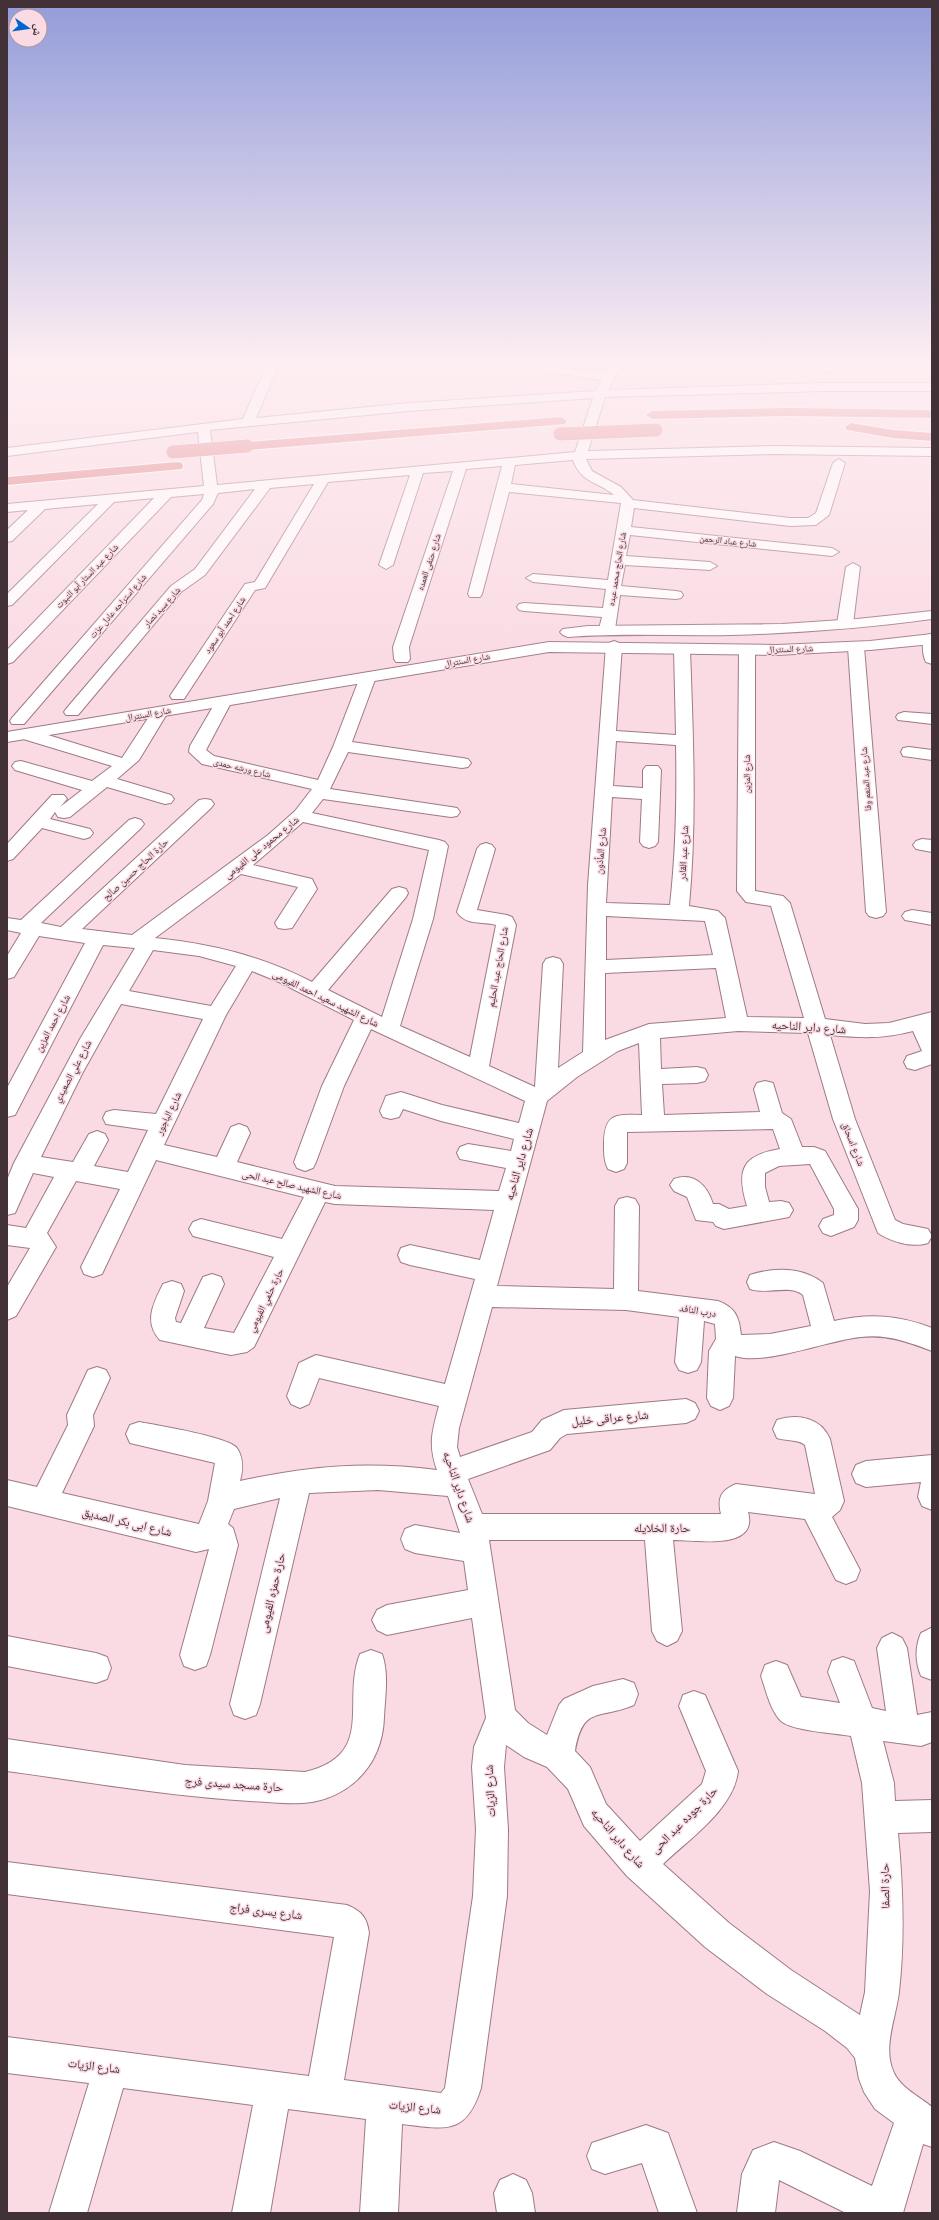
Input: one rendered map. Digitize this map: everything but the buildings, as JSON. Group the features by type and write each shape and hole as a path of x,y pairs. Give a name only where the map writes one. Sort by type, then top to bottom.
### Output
{"highway":[{"path":"7,482 182,466"}],"street":[{"path":"208,466 210,489"},
{"name":"شارع حنفى العمده","path":"402,659 401,647 461,466"},
{"path":"7,508 465,466"},
{"path":"475,594 509,466"},
{"path":"582,466 584,471 590,476 615,487 627,501"},
{"path":"503,487 790,522 811,522 822,515 838,466"},
{"path":"386,565 418,469"},
{"name":"شارع احمد أبو سعود","path":"178,696 250,587 260,585 324,478"},
{"name":"شارع سيد نصار","path":"72,712 176,589 200,572 266,484"},
{"name":"شارع استراحه عادل عزت","path":"12,730 208,501 211,497 210,489"},
{"name":"شارع عبد الستار أبو النبوت","path":"7,659 167,493"},
{"path":"7,602 111,498"},
{"name":"شارع الحاج محمد عبده","path":"611,637 610,613 624,530 627,501"},
{"path":"7,538 42,504"},
{"name":"شارع عباد الرحمن","path":"624,530 832,552"},
{"path":"619,560 710,566"},
{"path":"845,624 853,568"},
{"path":"533,578 676,595"},
{"path":"524,608 610,613"},
{"name":"شارع السنترال","path":"12,730 72,712 402,659 519,638 588,638 845,624 932,615"},
{"name":"شارع السنترال","path":"611,637 682,650 856,647 931,639"},
{"name":"شارع المأذون","path":"594,1056 596,909 605,791 611,637"},
{"name":"شارع السنترال","path":"12,730 160,712 528,650 588,638"},
{"path":"931,639 932,659"},
{"name":"شارع عبد المنعم وفا","path":"856,647 876,912"},
{"name":"شارع عبد القادر","path":"682,650 684,860 679,905 682,912"},
{"name":"شارع المزين","path":"747,650 746,892 749,896 772,899 780,903 816,1026"},
{"name":"شارع محمود على الفيومى","path":"142,942 238,867 299,816 321,789 341,746 368,677"},
{"name":"شارع ورشه حمدى","path":"224,701 198,746 197,752 200,756 208,760 321,789"},
{"path":"7,855 38,821 61,806 100,785 125,764 133,756 160,712"},
{"path":"904,717 932,719"},
{"path":"12,730 125,764"},
{"path":"608,736 684,740"},
{"path":"341,746 462,763"},
{"path":"909,752 932,755"},
{"path":"21,766 165,799"},
{"path":"649,842 652,770"},
{"path":"321,789 452,812"},
{"path":"605,791 650,794"},
{"name":"حارة الحاج حسين صالح","path":"65,934 205,804"},
{"path":"299,816 434,843 439,846 440,849 423,919 389,1029"},
{"path":"38,821 84,833"},
{"path":"7,972 22,926 135,824"},
{"name":"شارع الحاج عبد الحليم","path":"478,1070 506,925 505,922 499,919 473,916 467,912 486,849"},
{"path":"238,867 305,883 308,889 286,923"},
{"path":"84,871 120,883"},
{"path":"316,991 399,893"},
{"path":"596,909 704,913 715,918 738,1024"},
{"path":"912,916 932,919"},
{"name":"شارع الشهيد سعيد احمد الفيومى","path":"22,926 65,934 199,950 248,962 316,991 389,1029 478,1070 542,1093"},
{"name":"شارع احمد المزين","path":"7,1109 97,938"},
{"name":"شارع علي الصعيدي","path":"7,1206 25,1164 80,1054 115,996 142,942"},
{"path":"595,967 725,960"},
{"name":"شارع الباجور","path":"93,1267 216,1014 248,962"},
{"path":"542,1093 554,964"},
{"path":"115,996 216,1014"},
{"path":"305,1162 333,1086 366,1017"},
{"path":"926,1020 932,1050"},
{"name":"شارع داير الناحيه","path":"923,2122 888,2096 877,2079 871,2050 859,2036 837,2019 779,1982 717,1935 639,1864 595,1815 579,1778 558,1756 535,1746 518,1734 501,1718 474,1538 444,1447 446,1428 485,1284 527,1134 542,1093 594,1056 611,1046 648,1031 738,1024 816,1026 865,1031 889,1030 926,1020"},
{"name":"شارع اسحاق","path":"816,1026 844,1119 886,1226 893,1231 906,1235 920,1236"},
{"path":"648,1031 653,1124"},
{"path":"651,1077 697,1075"},
{"path":"765,1089 773,1119"},
{"path":"391,1111 394,1102 401,1100 473,1122 527,1134"},
{"path":"114,1118 162,1123"},
{"path":"616,1163 616,1126 622,1123 653,1124 773,1119 783,1125 792,1152 795,1156"},
{"path":"223,1168 240,1133"},
{"path":"32,1240 74,1171 96,1140"},
{"name":"شارع الشهيد صالح عبد الحى","path":"149,1150 318,1192 346,1196 508,1202"},
{"path":"468,1153 520,1161"},
{"path":"682,1185 692,1186 695,1188 704,1213 719,1213 724,1219 771,1212 752,1185 751,1176 755,1169 762,1162 773,1157 810,1155 817,1157 846,1209 846,1220 831,1226"},
{"path":"25,1164 133,1182"},
{"name":"حارة حلمي الفيومي","path":"172,1291 162,1319 162,1325 169,1332 231,1344 238,1344 245,1340 318,1192"},
{"path":"626,1300 627,1206"},
{"path":"201,1229 289,1251"},
{"path":"7,1235 41,1241 44,1247 7,1309"},
{"name":"درب النافد","path":"410,1255 485,1284 718,1312 724,1315 727,1319 730,1345"},
{"path":"758,1282 796,1280 809,1285 814,1290 825,1334"},
{"path":"187,1336 212,1284"},
{"path":"688,1362 692,1309"},
{"path":"720,1398 722,1351 725,1347 730,1345 738,1348 755,1347 860,1326 883,1326 906,1330 932,1340"},
{"path":"300,1396 308,1371 316,1366 326,1367 454,1398"},
{"path":"44,1502 81,1426 80,1415 97,1378"},
{"name":"شارع عراقى خليل","path":"454,1479 542,1441 551,1429 564,1422 686,1411"},
{"path":"786,1429 807,1430 817,1439 830,1501 826,1506 819,1508 816,1512 822,1528 846,1570"},
{"path":"139,1434 218,1451 226,1455 229,1460 223,1498 213,1530 223,1538 224,1545 195,1655"},
{"path":"866,1474 932,1468"},
{"path":"223,1498 298,1482 370,1477 426,1480 454,1479"},
{"name":"حارة حمزه الفيومى","path":"245,1704 298,1482"},
{"path":"932,1487 932,1497"},
{"name":"شارع ابى بكر الصديق","path":"7,1493 196,1538 206,1537 213,1530"},
{"name":"حارة الخلايله","path":"415,1539 474,1538 658,1528 732,1528 737,1521 732,1503 736,1497 819,1508"},
{"path":"658,1528 667,1631"},
{"path":"387,1620 484,1601"},
{"path":"776,1676 786,1702 793,1711 863,1724 918,1728 892,1648"},
{"path":"7,1651 96,1668"},
{"name":"حارة مسجد سيدى فرج","path":"7,1755 185,1781 305,1788 326,1783 346,1771 360,1752 368,1731 371,1665"},
{"name":"حارة الصفا","path":"843,1672 863,1724 878,1783 887,1891 882,1992 871,2050"},
{"path":"558,1756 567,1718 579,1705 622,1694"},
{"name":"حارة جوده عبد الحى","path":"639,1864 713,1795 721,1781 722,1770 694,1706"},
{"name":"شارع الزيات","path":"7,2055 442,2111 451,2109 458,2104 463,2088 490,1896 492,1829 488,1767 490,1747 501,1718"},
{"path":"881,1816 906,1818 932,1816"},
{"name":"شارع يسرى فراج","path":"7,1878 347,1922 351,1926 352,1933 322,2096"},
{"path":"68,2213 111,2068"},
{"path":"251,2213 274,2089"},
{"path":"379,2213 385,2103"},
{"path":"756,2213 762,2174 766,2163 774,2160 787,2164 884,2213 897,2165 923,2122"},
{"path":"605,2156 646,2143 655,2146 678,2213"}]}
